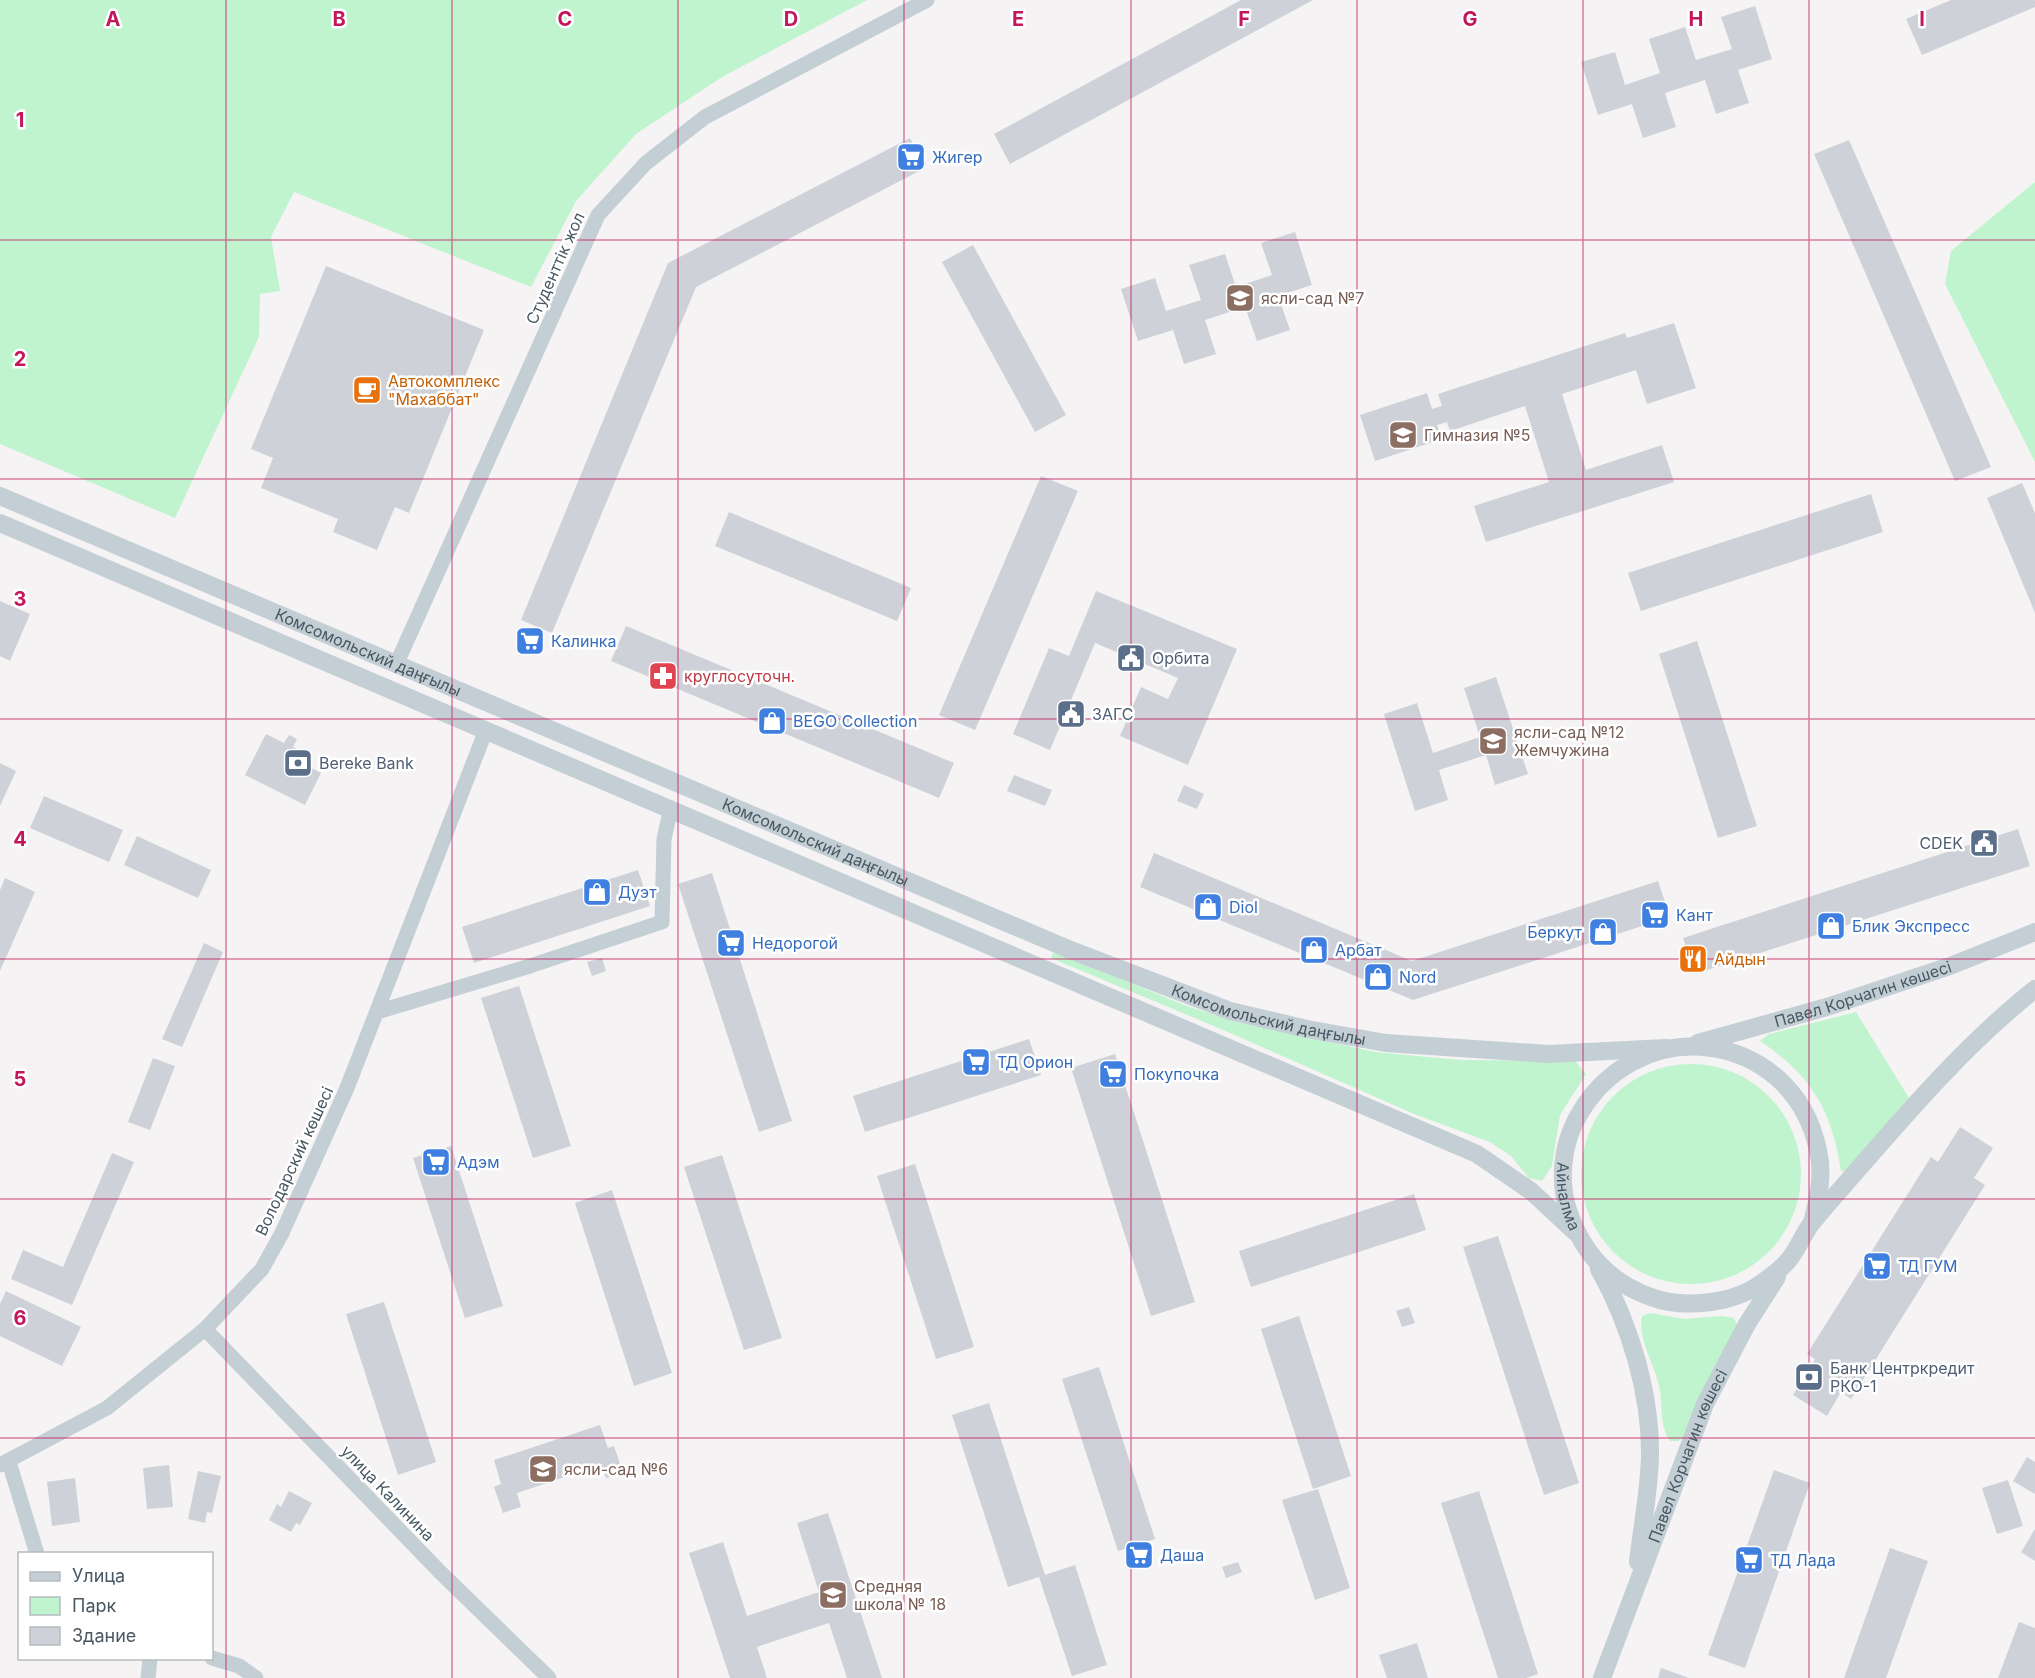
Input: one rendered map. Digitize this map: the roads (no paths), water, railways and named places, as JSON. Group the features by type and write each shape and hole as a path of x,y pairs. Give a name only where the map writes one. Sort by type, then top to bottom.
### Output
{"street":[{"name":"Студенттік жол","path":"396,665 598,215 646,163 705,117 927,0"},
{"name":"Комсомольский даңғылы","path":"0,496 1073,951 1230,1011 1307,1029 1386,1043 1549,1054 1666,1048"},
{"name":"Комсомольский даңғылы","path":"0,523 1477,1154 1531,1191 1575,1232"},
{"path":"230,621 240,598"},
{"name":"Володарский көшесі","path":"4,1463 107,1408 205,1329 262,1269 282,1233 347,1088 486,730"},
{"path":"377,1012 530,966 662,922 664,839 671,808 680,786"},
{"name":"Павел Корчагин көшесі","path":"1688,1046 1827,1007 1950,966 2035,932"},
{"path":"1812,1223 1944,1072 2007,1011 2035,989"},
{"name":"Айналма","path":"1688,1046 1732,1053 1758,1064 1786,1086 1807,1116 1819,1151 1820,1188 1812,1223 1786,1262 1758,1286 1724,1300 1688,1304 1652,1298 1619,1282 1592,1257 1575,1232 1564,1200 1562,1166 1569,1133 1584,1103 1606,1078 1634,1059 1666,1048 1688,1046"},
{"name":"Павел Корчагин көшесі","path":"1592,1257 1607,1284 1635,1356 1648,1408 1650,1458 1635,1590"},
{"name":"Павел Корчагин көшесі","path":"1602,1678 1705,1404 1747,1324 1786,1262"},
{"name":"улица Калинина","path":"205,1329 440,1572 549,1678"},
{"path":"4,1463 36,1552"},
{"path":"213,1658 239,1666 256,1678"},
{"path":"147,1678 150,1660"}],"place":[{"name":"Жигер","path":"911,157"},
{"name":"ясли-сад №7","path":"1240,298"},
{"name":"Автокомплекс \"Махаббат\"","path":"367,390"},
{"name":"Гимназия №5","path":"1403,435"},
{"name":"Калинка","path":"530,641"},
{"name":"Орбита","path":"1131,658"},
{"name":"круглосуточн.","path":"663,676"},
{"name":"ЗАГС","path":"1071,714"},
{"name":"BEGO Collection","path":"772,721"},
{"name":"ясли-сад №12 Жемчужина","path":"1493,741"},
{"name":"Bereke Bank","path":"298,763"},
{"name":"CDEK","path":"1984,843"},
{"name":"Дуэт","path":"597,892"},
{"name":"Diol","path":"1208,907"},
{"name":"Кант","path":"1655,915"},
{"name":"Блик Экспресс","path":"1831,926"},
{"name":"Беркут","path":"1603,932"},
{"name":"Недорогой","path":"731,943"},
{"name":"Арбат","path":"1314,950"},
{"name":"Айдын","path":"1693,959"},
{"name":"Nord","path":"1378,977"},
{"name":"ТД Орион","path":"976,1062"},
{"name":"Покупочка","path":"1113,1074"},
{"name":"Адэм","path":"436,1162"},
{"name":"ТД ГУМ","path":"1877,1266"},
{"name":"Банк Центркредит РКО-1","path":"1809,1377"},
{"name":"ясли-сад №6","path":"543,1469"},
{"name":"Даша","path":"1139,1555"},
{"name":"ТД Лада","path":"1749,1560"},
{"name":"Средняя школа № 18","path":"833,1595"}]}
